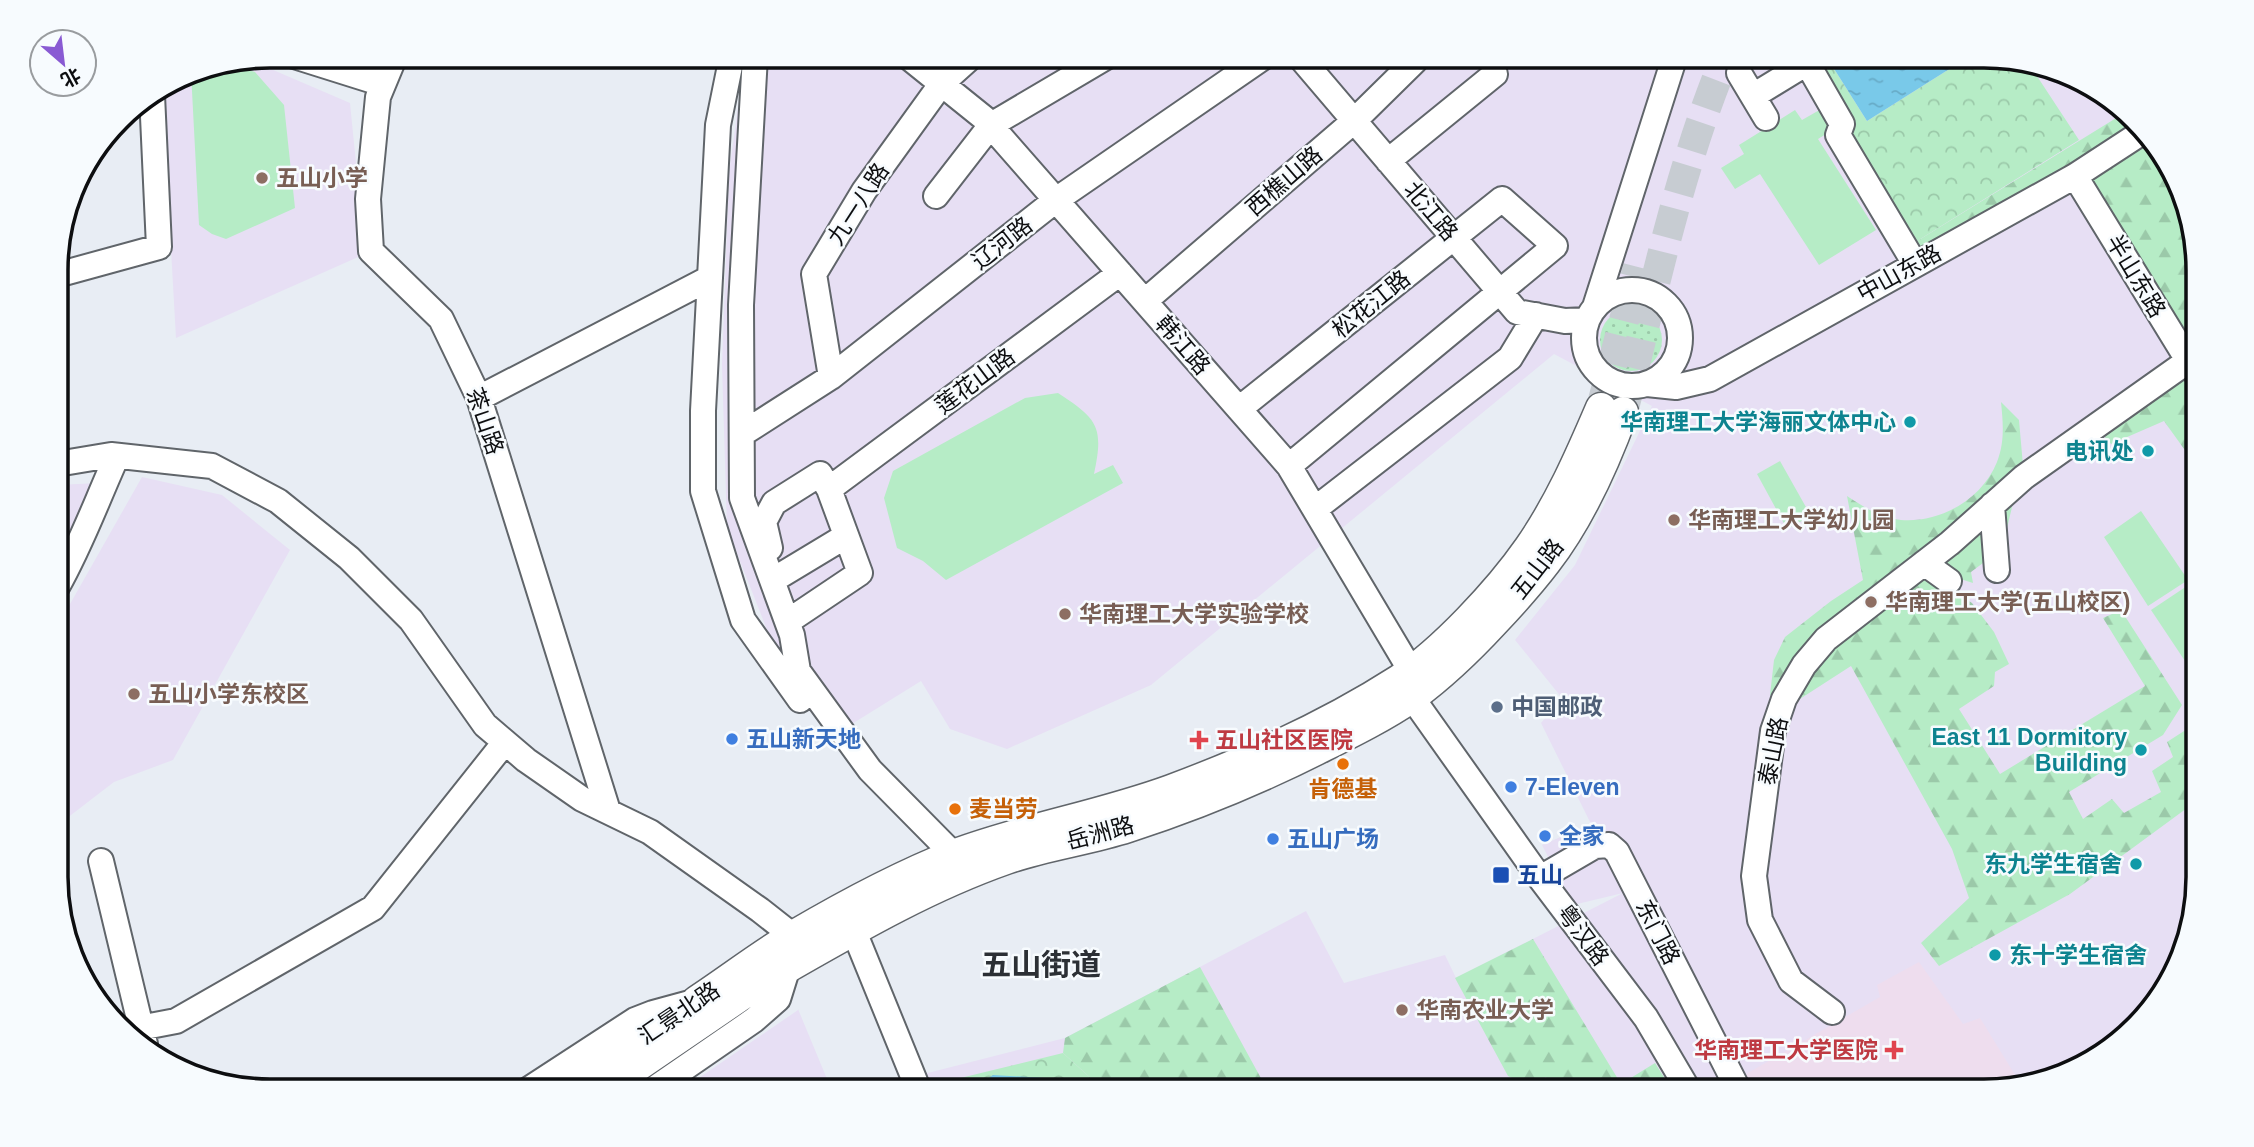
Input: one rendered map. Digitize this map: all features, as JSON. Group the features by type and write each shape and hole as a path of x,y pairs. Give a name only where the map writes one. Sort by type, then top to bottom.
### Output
{"main road":[{"name":"五山路","path":"1407,683 1477,610 1529,548 1612,410"},
{"name":"岳洲路","path":"788,967 804,944 881,888 954,855 1171,790 1260,752 1407,683"},
{"name":"岳洲路","path":"804,944 853,929 946,884 1007,859 1125,828 1244,783 1351,733 1407,683"},
{"name":"汇景北路","path":"697,1001 804,944"}],"street":[{"path":"332,68 383,84"},
{"name":"茶山路","path":"390,68 378,97 368,199 370,251 441,319 479,398 608,811"},
{"path":"730,68 718,125 703,411 704,491 743,620 800,700 954,855"},
{"path":"754,68 741,304 742,498 791,627"},
{"name":"韩江路","path":"923,68 991,125 1289,466 1315,509 1407,683"},
{"name":"九一八路","path":"831,377 814,274 864,191 942,83 959,68"},
{"path":"936,196 991,125 1088,68"},
{"name":"辽河路","path":"742,434 831,377 1056,200 1248,68"},
{"name":"北江路","path":"1309,68 1517,312 1565,321 1591,313"},
{"name":"西樵山路","path":"1145,301 1354,121 1408,68"},
{"path":"1591,313 1607,296 1623,290 1639,290 1655,295 1668,305 1677,319 1681,335 1679,351 1672,365 1661,377 1647,384 1632,387 1616,384 1602,377 1591,365 1585,351 1583,335 1671,68"},
{"path":"1753,96 1797,68"},
{"path":"1810,68 1842,124 1838,135 1915,264"},
{"path":"1739,73 1766,118"},
{"path":"1388,161 1495,74"},
{"path":"69,272 159,247 153,106"},
{"name":"中山东路","path":"1647,384 1676,387 1710,379 2075,176 2136,137"},
{"name":"半山东路","path":"2075,176 2186,358"},
{"name":"松花江路","path":"1239,409 1502,199 1555,246 1500,292"},
{"name":"莲花山路","path":"829,489 1120,273"},
{"path":"479,398 710,278"},
{"path":"1289,466 1500,292"},
{"path":"1315,509 1510,358 1536,315"},
{"name":"泰山路","path":"1832,1012 1791,981 1760,920 1754,876 1773,731 1784,699 1804,665 1826,639 1951,543 2034,469 2186,372"},
{"path":"69,462 117,456 212,466 278,501 349,558 411,620 485,725 526,760 582,799 650,832 804,944"},
{"path":"69,567 117,456"},
{"path":"791,627 860,573 829,489 820,474 774,503 764,522 791,627 798,671 870,770"},
{"path":"1992,505 1997,570"},
{"path":"778,577 846,536"},
{"path":"1924,563 1949,582"},
{"name":"粤汉路","path":"1407,683 1539,878 1646,1018 1681,1078"},
{"path":"142,1033 176,1021 373,908 505,742"},
{"name":"东门路","path":"1539,878 1595,846 1609,845 1617,852 1732,1078"},
{"path":"101,861 137,1029"},
{"path":"853,929 914,1079"},
{"path":"669,1079 754,1020 778,999 788,967"},
{"name":"汇景北路","path":"624,1079 788,967"},
{"path":"545,1079 635,1020 697,1001"},
{"name":"汇景北路","path":"583,1079 697,1001"}],"shaded area":[{"name":"五山小学","path":"269,68 350,103 365,254 176,338 163,99 218,75"},
{"name":"华南理工大学(五山校区)","path":"743,68 1984,68 2023,72 2073,89 2117,118 2152,158 2170,193 2184,244 2186,877 2182,916 2165,966 2136,1010 2096,1045 2049,1068 1997,1078 906,1079 1065,1038 1306,911 1344,983 1445,955 1456,978 1623,893 1573,905 1542,845 1591,824 1541,723 1562,698 1515,640 1575,565 1652,406 1554,354 1151,685 1007,749 950,729 921,681 839,732 777,655 727,528 722,365 729,173"},
{"name":"五山小学东校区","path":"142,477 222,495 290,550 173,760 114,782 68,817 68,607"},
{"path":"120,482 68,582 69,484"},
{"name":"华南理工大学医院","path":"1919,962 1963,1024 1980,1018 2016,1076 1742,1078 1880,997 1877,985"},
{"path":"798,1010 827,1079 698,1079"}],"green space":[{"path":"1816,68 1834,68 1867,121 1951,68 1984,68 2037,76 2079,140 1914,243 1842,124"},
{"path":"244,70 255,72 284,105 295,208 226,239 199,225 192,85 218,75"},
{"path":"1830,104 1842,124 1818,139 1876,230 1819,265 1760,174 1735,189 1721,168 1744,154 1739,145 1795,110 1802,120"},
{"path":"2117,118 2130,131 1927,257 1914,243"},
{"path":"2136,138 2159,169 2179,218 2184,244 2186,358 2075,176"},
{"path":"1631,309 1653,318 1662,340 1653,362 1631,371 1609,362 1600,340 1609,318"},
{"path":"2186,362 2186,452 2164,421 2111,444 2094,425"},
{"path":"1058,393 1082,410 1095,426 1098,445 1094,474 1113,465 1123,483 946,580 923,561 897,548 884,498 893,471 1025,398"},
{"path":"2001,402 2019,420 2024,477 2012,507 1997,570 1983,563 1971,572 1973,583 1951,576 1947,586 1972,603 1994,632 2009,664 1995,672 1994,686 1959,709 2000,774 2145,686 2103,618 2121,610 2182,705 2163,735 2069,792 2083,819 2112,799 2124,813 2161,792 2152,771 2173,757 2167,742 2186,730 2186,809 2070,894 1939,966 1921,943 1969,898 1952,849 1851,666 1789,706 1770,695 1774,660 1785,637 1863,580 1847,496 1866,508 1893,519 1916,520 1945,513 1971,497 1990,475 2000,454 2003,424"},
{"path":"1780,461 1811,516 1787,529 1757,474"},
{"path":"2141,511 2186,577 2186,581 2148,606 2104,537"},
{"path":"2186,587 2186,662 2151,610"},
{"path":"1533,939 1617,1078 1513,1078 1508,1076 1455,978"},
{"path":"1200,967 1261,1078 1091,1079 1063,1053 1065,1038"},
{"path":"1063,1053 1091,1079 958,1079"},
{"path":"1655,1063 1665,1078 1630,1078"}],"water":[{"path":"1834,68 1951,68 1867,121"},
{"path":"993,1075 1046,1079 988,1079"}],"tunnel":[{"path":"1623,412 1680,188 1721,68"},
{"path":"1601,408 1638,267"}],"place":[{"name":"五山小学","path":"262,178"},
{"name":"华南理工大学海丽文体中心","path":"1910,422"},
{"name":"电讯处","path":"2148,451"},
{"name":"华南理工大学幼儿园","path":"1674,520"},
{"name":"华南理工大学(五山校区)","path":"1871,602"},
{"name":"华南理工大学实验学校","path":"1065,614"},
{"name":"五山小学东校区","path":"134,694"},
{"name":"中国邮政","path":"1497,707"},
{"name":"五山新天地","path":"732,739"},
{"name":"五山社区医院","path":"1199,740"},
{"name":"East 11 Dormitory Building","path":"2141,750"},
{"name":"肯德基","path":"1343,764"},
{"name":"7-Eleven","path":"1511,787"},
{"name":"麦当劳","path":"955,809"},
{"name":"全家","path":"1545,836"},
{"name":"五山广场","path":"1273,839"},
{"name":"东九学生宿舍","path":"2136,864"},
{"name":"五山","path":"1501,875"},
{"name":"东十学生宿舍","path":"1995,955"},
{"name":"华南农业大学","path":"1402,1010"},
{"name":"华南理工大学医院","path":"1894,1050"}],"district":[{"name":"五山街道","path":"1041,965"}]}
